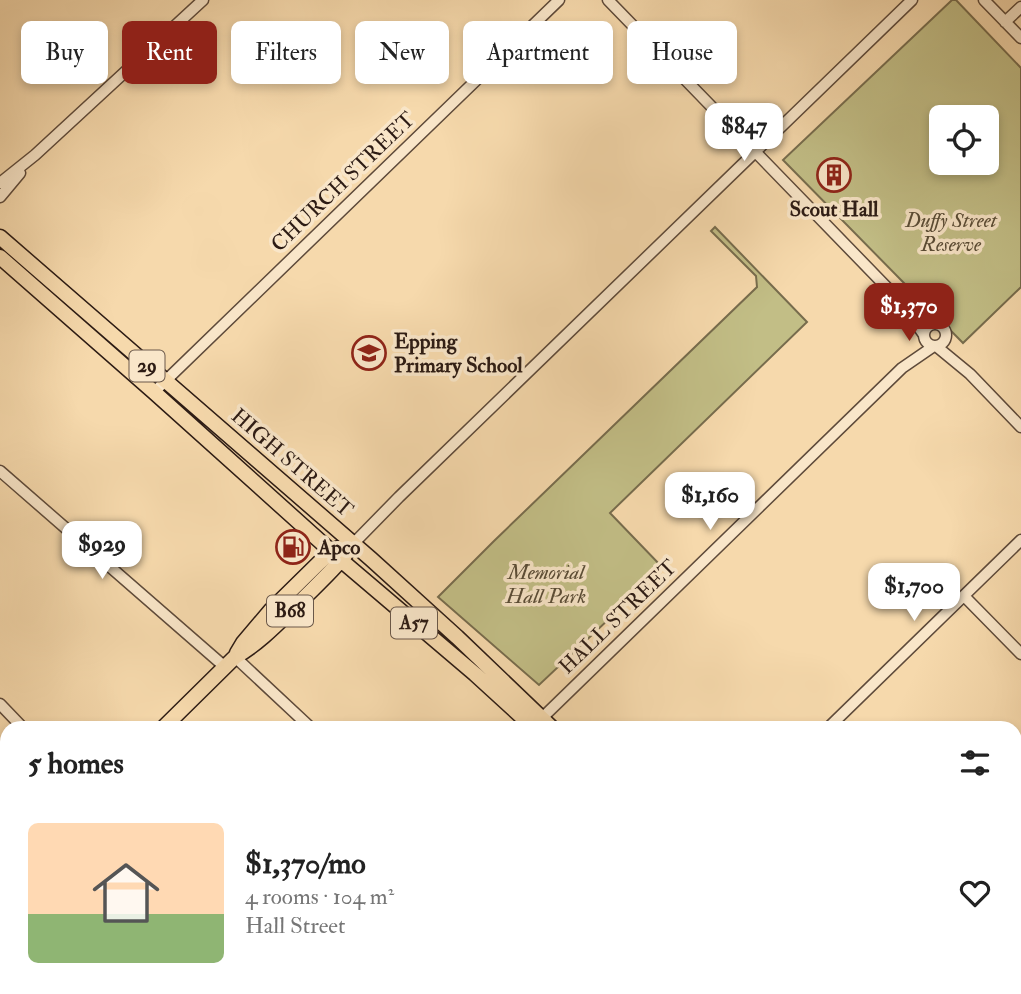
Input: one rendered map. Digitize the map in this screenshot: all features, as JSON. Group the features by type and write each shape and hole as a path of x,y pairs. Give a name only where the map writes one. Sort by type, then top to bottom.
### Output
{"main road":[{"name":"HIGH STREET","path":"0,237 354,544 457,637 538,721"},
{"name":"HIGH STREET","path":"0,257 342,561 475,674 537,721"},
{"name":"B68","path":"230,662 271,610 331,551 354,544"},
{"name":"B68","path":"170,721 230,662 281,620 342,561 354,544"}],"street":[{"path":"0,183 36,155 203,0"},
{"name":"CHURCH STREET","path":"154,392 559,0"},
{"path":"608,0 902,303 927,343 935,346 970,374 1021,427"},
{"path":"354,544 399,497 912,0"},
{"path":"984,0 1021,38"},
{"path":"1005,22 1021,6"},
{"path":"0,197 36,155"},
{"path":"902,303 942,327 970,374"},
{"path":"924,336 929,326 935,325"},
{"path":"935,346 944,342 946,335"},
{"name":"HALL STREET","path":"546,721 902,368 924,336"},
{"name":"HALL STREET","path":"902,368 935,346"},
{"path":"0,471 302,721"},
{"path":"835,721 1021,540"},
{"path":"964,596 1021,654"},
{"path":"0,704 16,721"}],"green space":[{"name":"Duffy Street Reserve","path":"952,0 956,0 1021,68 1021,287 963,343 783,160"},
{"name":"Memorial Hall Park","path":"715,227 807,322 610,513 663,568 539,685 438,597 757,287 756,276 711,231"}],"place":[{"name":"Scout Hall","path":"834,175"},
{"name":"Epping Primary School","path":"369,353"},
{"name":"Apco","path":"293,547"}]}
